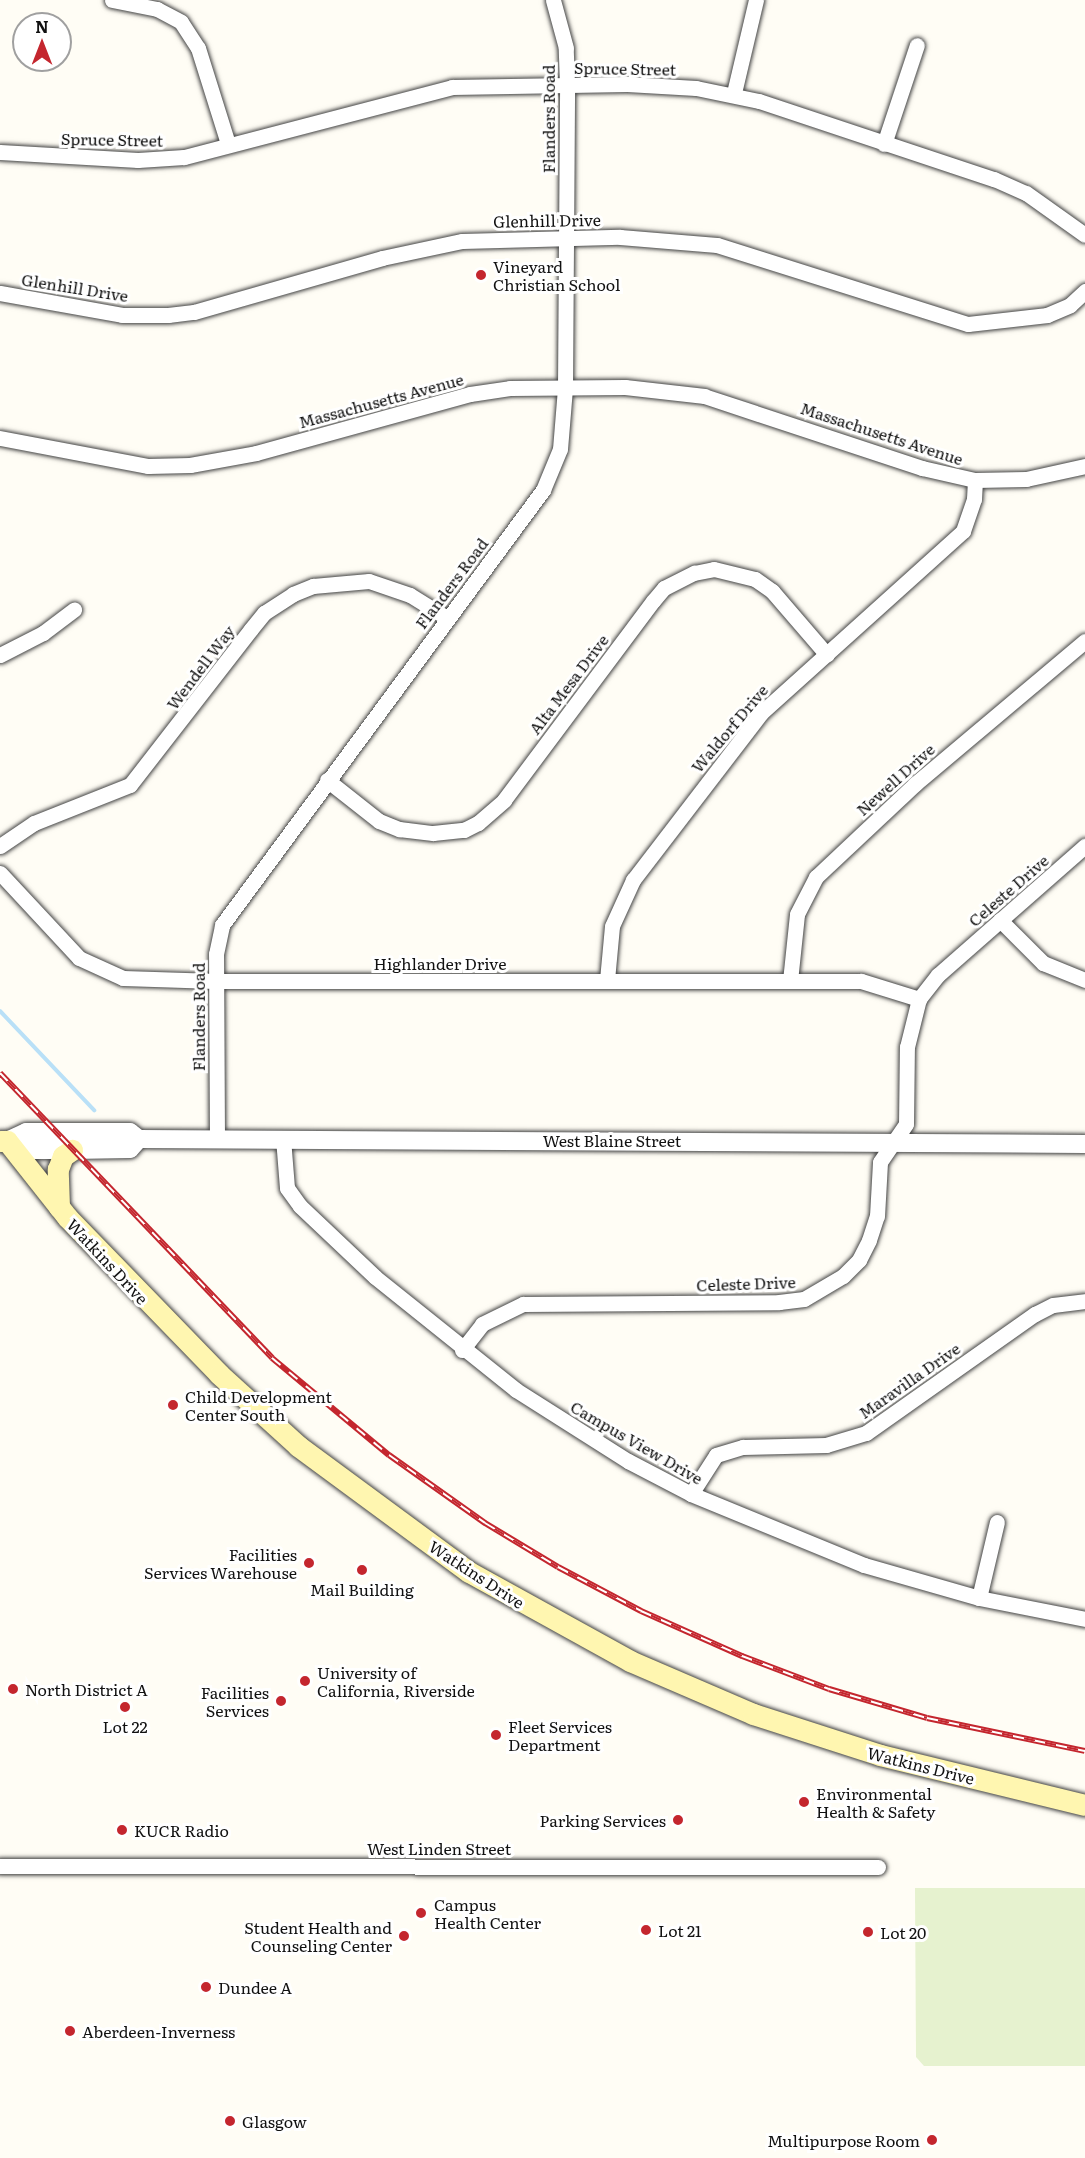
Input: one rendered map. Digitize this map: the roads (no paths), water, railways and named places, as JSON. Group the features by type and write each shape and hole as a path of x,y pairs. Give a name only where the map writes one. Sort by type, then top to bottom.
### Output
{"main road":[{"name":"Watkins Drive","path":"2,1138 59,1207 160,1317 298,1446 469,1572 630,1661 753,1714 880,1755 1085,1805"},
{"path":"59,1207 57,1169 63,1156 72,1150"}],"street":[{"path":"112,0 157,9 181,22 198,48 228,144"},
{"name":"Flanders Road","path":"217,1138 216,981 217,946 222,925 547,482 560,449 565,388 567,85 566,48 553,0"},
{"path":"734,93 756,0"},
{"path":"884,144 917,45"},
{"name":"Spruce Street","path":"0,152 158,160 452,87 665,86 734,93 1012,186 1085,235"},
{"name":"Glenhill Drive","path":"0,293 122,315 168,315 426,248 494,238 566,237 659,237 717,245 968,324 1047,315 1070,305 1085,291"},
{"name":"Massachusetts Avenue","path":"0,438 148,466 190,465 256,453 470,394 510,388 625,387 704,396 922,468 975,480 1026,479 1085,466"},
{"name":"Waldorf Drive","path":"607,980 612,926 625,892 761,713 963,531 974,499 975,480"},
{"name":"Alta Mesa Drive","path":"327,780 379,821 399,829 433,833 464,830 478,823 504,800 652,601 664,588 694,573 714,569 755,579 772,591 827,655"},
{"name":"Wendell Way","path":"0,846 34,823 130,785 251,628 264,613 293,594 313,586 369,581 410,595 447,618"},
{"path":"0,655 43,633 75,610"},
{"name":"Newell Drive","path":"790,981 795,921 816,877 915,784 1085,641"},
{"name":"Celeste Drive","path":"462,1350 482,1324 523,1304 779,1302 804,1299 825,1290 859,1260 869,1240 878,1206 880,1162 906,1124 907,1047 920,999 938,975 1085,846"},
{"name":"Highlander Drive","path":"0,873 63,944 99,970 123,978 216,981 861,981 920,999"},
{"path":"1000,920 1044,963 1085,980"},
{"name":"West Blaine Street","path":"2,1138 26,1132 129,1132 139,1138 1085,1144"},
{"name":"West Blaine Street","path":"2,1138 33,1150 72,1150 130,1149 139,1138"},
{"name":"Campus View Drive","path":"283,1138 287,1188 300,1206 375,1277 462,1350 569,1425 691,1494 864,1565 979,1598 1085,1619"},
{"name":"Maravilla Drive","path":"691,1494 716,1455 743,1447 826,1445 866,1433 1035,1314 1053,1305 1085,1301"},
{"path":"979,1598 997,1522"},
{"name":"West Linden Street","path":"0,1866 878,1867"}],"waterway":[{"path":"0,1011 94,1110"}],"railway":[{"path":"0,1073 272,1358 389,1455 485,1523 558,1567 641,1611 742,1656 829,1689 927,1718 1085,1751"}],"place":[{"name":"Vineyard Christian School","path":"481,275"},
{"name":"Child Development Center South","path":"173,1405"},
{"name":"Facilities Services Warehouse","path":"309,1563"},
{"name":"Mail Building","path":"362,1570"},
{"name":"University of California, Riverside","path":"305,1681"},
{"name":"North District A","path":"13,1689"},
{"name":"Facilities Services","path":"281,1701"},
{"name":"Lot 22","path":"125,1707"},
{"name":"Fleet Services Department","path":"496,1735"},
{"name":"Environmental Health & Safety","path":"804,1802"},
{"name":"Parking Services","path":"678,1820"},
{"name":"KUCR Radio","path":"122,1830"},
{"name":"Campus Health Center","path":"421,1913"},
{"name":"Lot 21","path":"646,1930"},
{"name":"Lot 20","path":"868,1932"},
{"name":"Student Health and Counseling Center","path":"404,1936"},
{"name":"Dundee A","path":"206,1987"},
{"name":"Aberdeen-Inverness","path":"70,2031"},
{"name":"Glasgow","path":"230,2121"},
{"name":"Multipurpose Room","path":"932,2140"}]}
